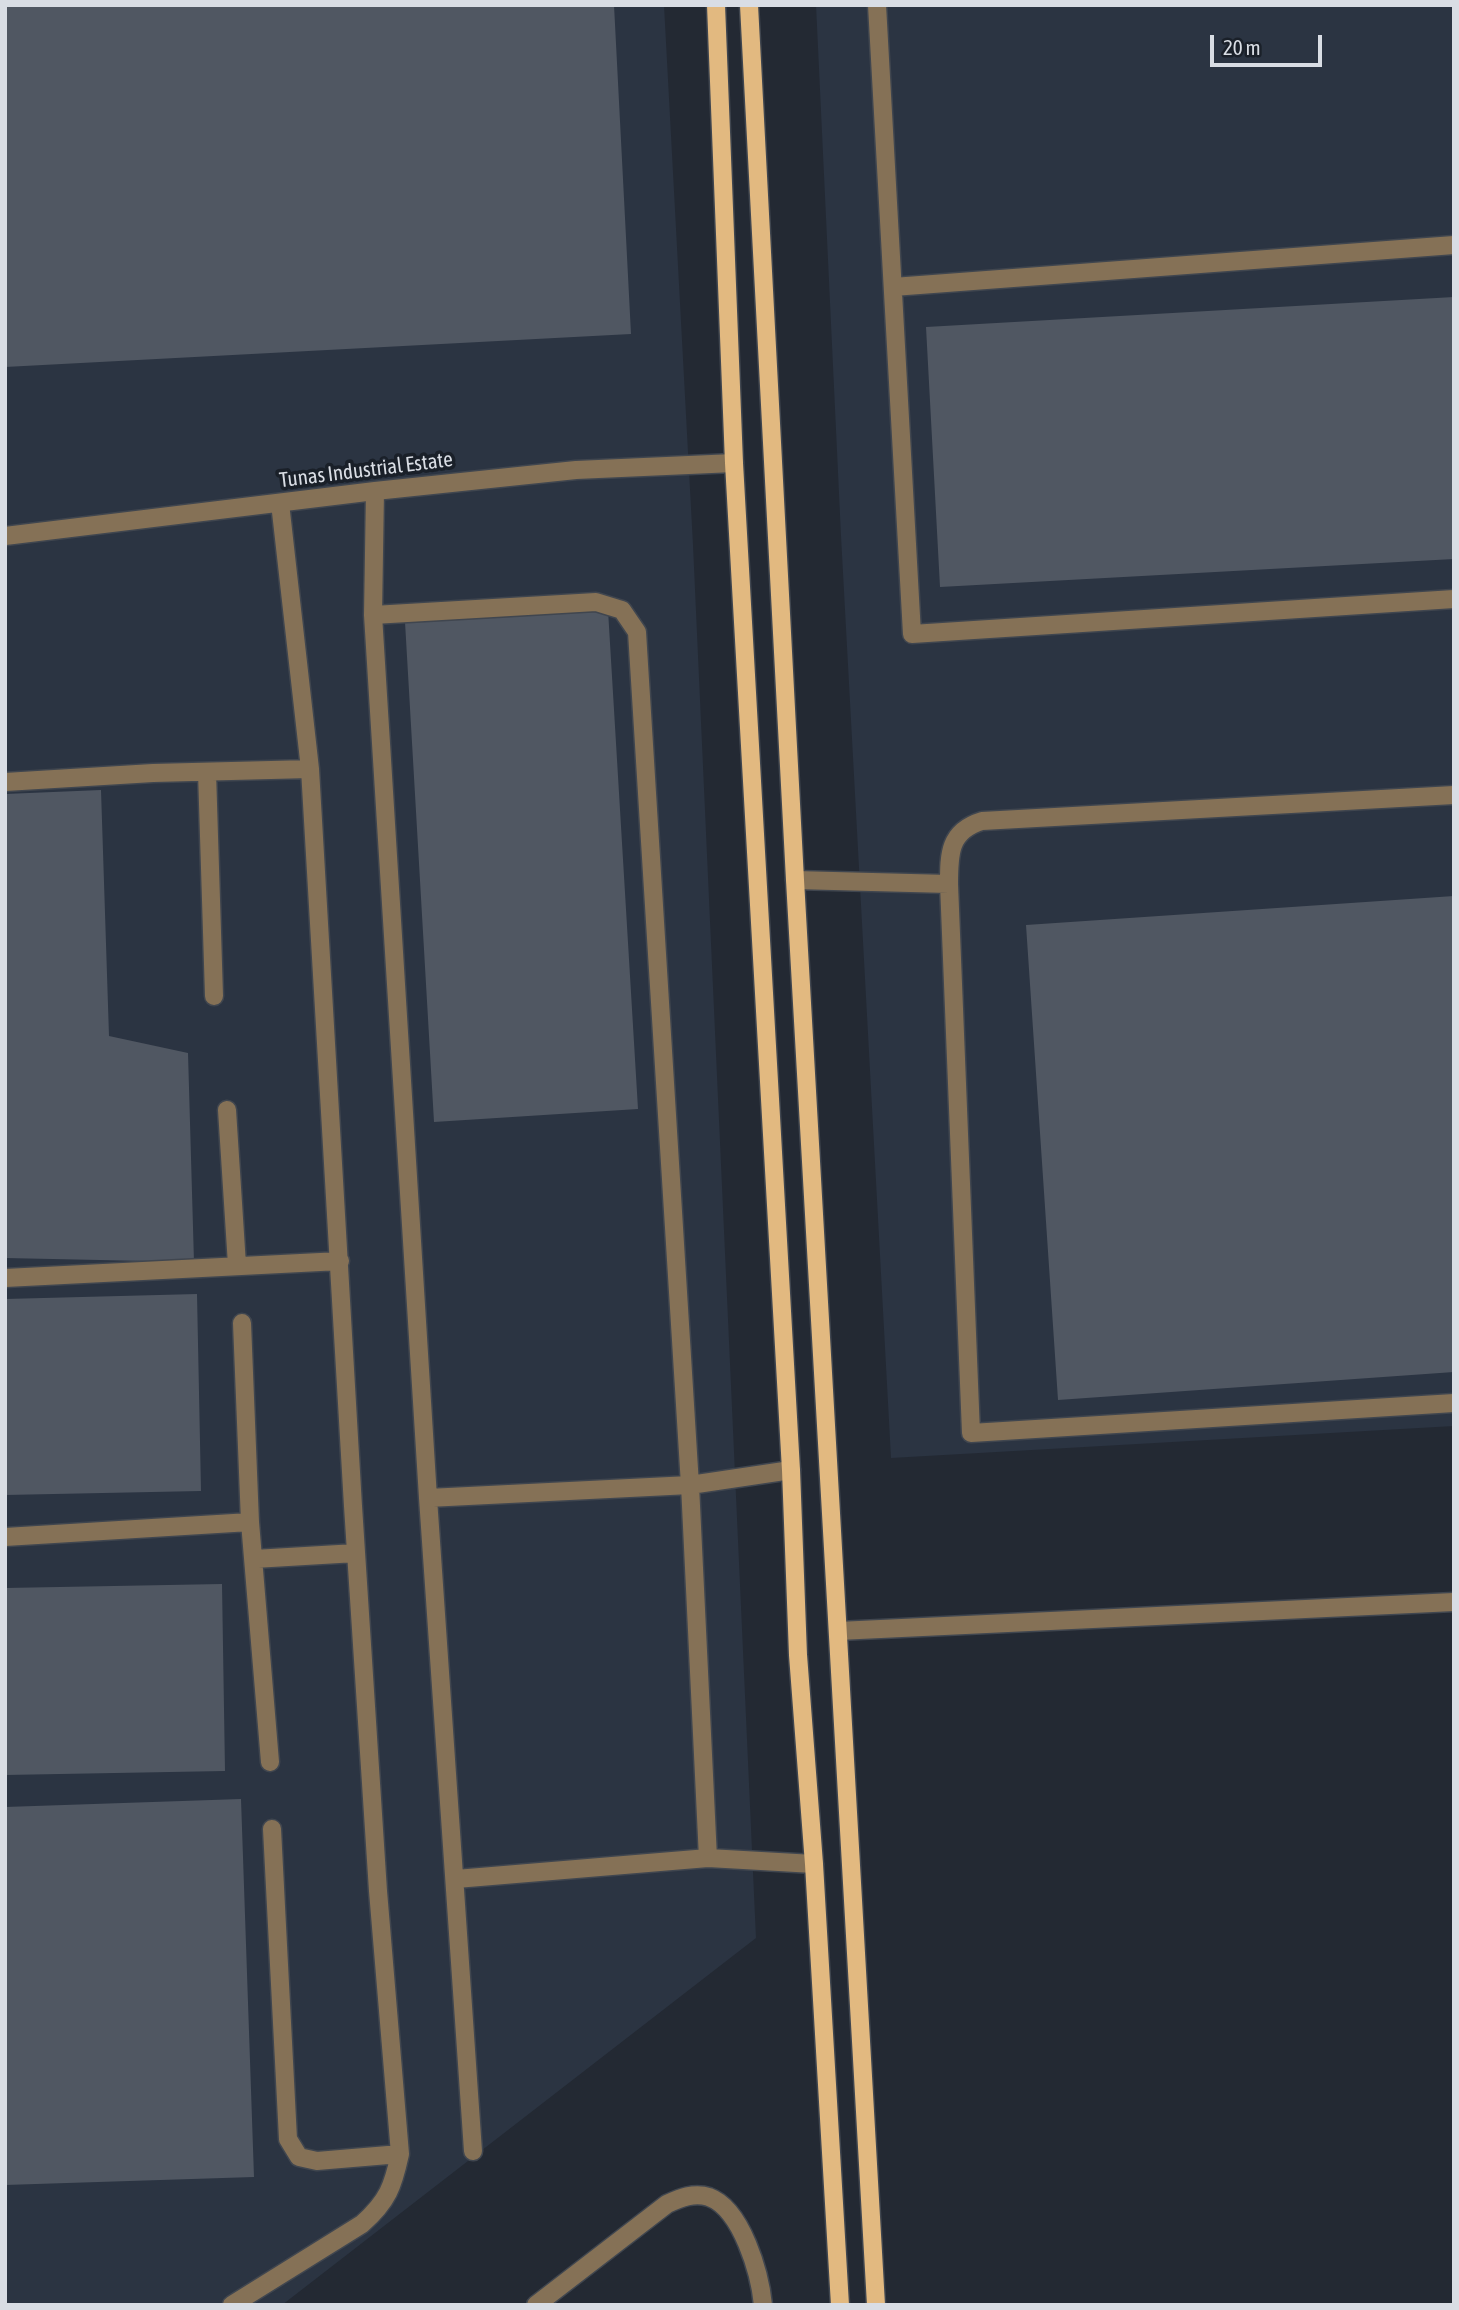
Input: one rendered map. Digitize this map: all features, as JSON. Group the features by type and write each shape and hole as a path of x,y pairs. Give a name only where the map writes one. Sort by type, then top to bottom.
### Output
{"main road":[{"path":"716,5 734,463 791,1470 798,1655 814,1864 840,2305"},
{"path":"749,5 795,880 876,2305"}],"street":[{"path":"877,5 912,634 1454,598"},
{"path":"893,287 1454,245"},
{"name":"Tunas Industrial Estate","path":"5,536 376,491 576,470 734,463"},
{"path":"376,491 373,615 428,1498 473,2151"},
{"path":"232,2305 362,2224 389,2195 400,2154 378,1891 356,1553 310,769 280,503"},
{"path":"373,615 596,602 622,610 637,632 690,1485 708,1858"},
{"path":"5,782 153,773 310,769"},
{"path":"207,772 214,996"},
{"path":"1454,794 982,821 968,825 961,831 951,854 949,884 971,1433 1454,1403"},
{"path":"795,880 949,884"},
{"path":"227,1110 237,1265"},
{"path":"5,1278 340,1261"},
{"path":"243,1323 250,1522 270,1762"},
{"path":"428,1498 690,1485 791,1470"},
{"path":"5,1537 250,1522"},
{"path":"254,1559 356,1553"},
{"path":"838,1631 1454,1602"},
{"path":"272,1829 290,2145 299,2157 317,2161 400,2154"},
{"path":"456,1879 708,1858 814,1864"},
{"path":"536,2305 667,2204 682,2197 697,2195 709,2197 722,2205 739,2227 761,2281 762,2305"}],"shaded area":[{"path":"5,5 664,5 693,545 756,1938 282,2305 5,2305"},
{"path":"816,5 1454,5 1454,1426 891,1458 841,536"}],"building":[{"path":"5,5 614,5 631,334 5,367"},
{"path":"1454,297 1454,559 940,587 926,327"},
{"path":"608,610 638,1109 434,1122 405,622"},
{"path":"101,790 109,1036 188,1053 194,1262 5,1258 5,794"},
{"path":"1454,896 1454,1372 1058,1400 1026,925"},
{"path":"197,1294 201,1491 5,1495 5,1299"},
{"path":"222,1584 225,1771 5,1775 5,1588"},
{"path":"241,1799 254,2177 5,2185 5,1807"}]}
